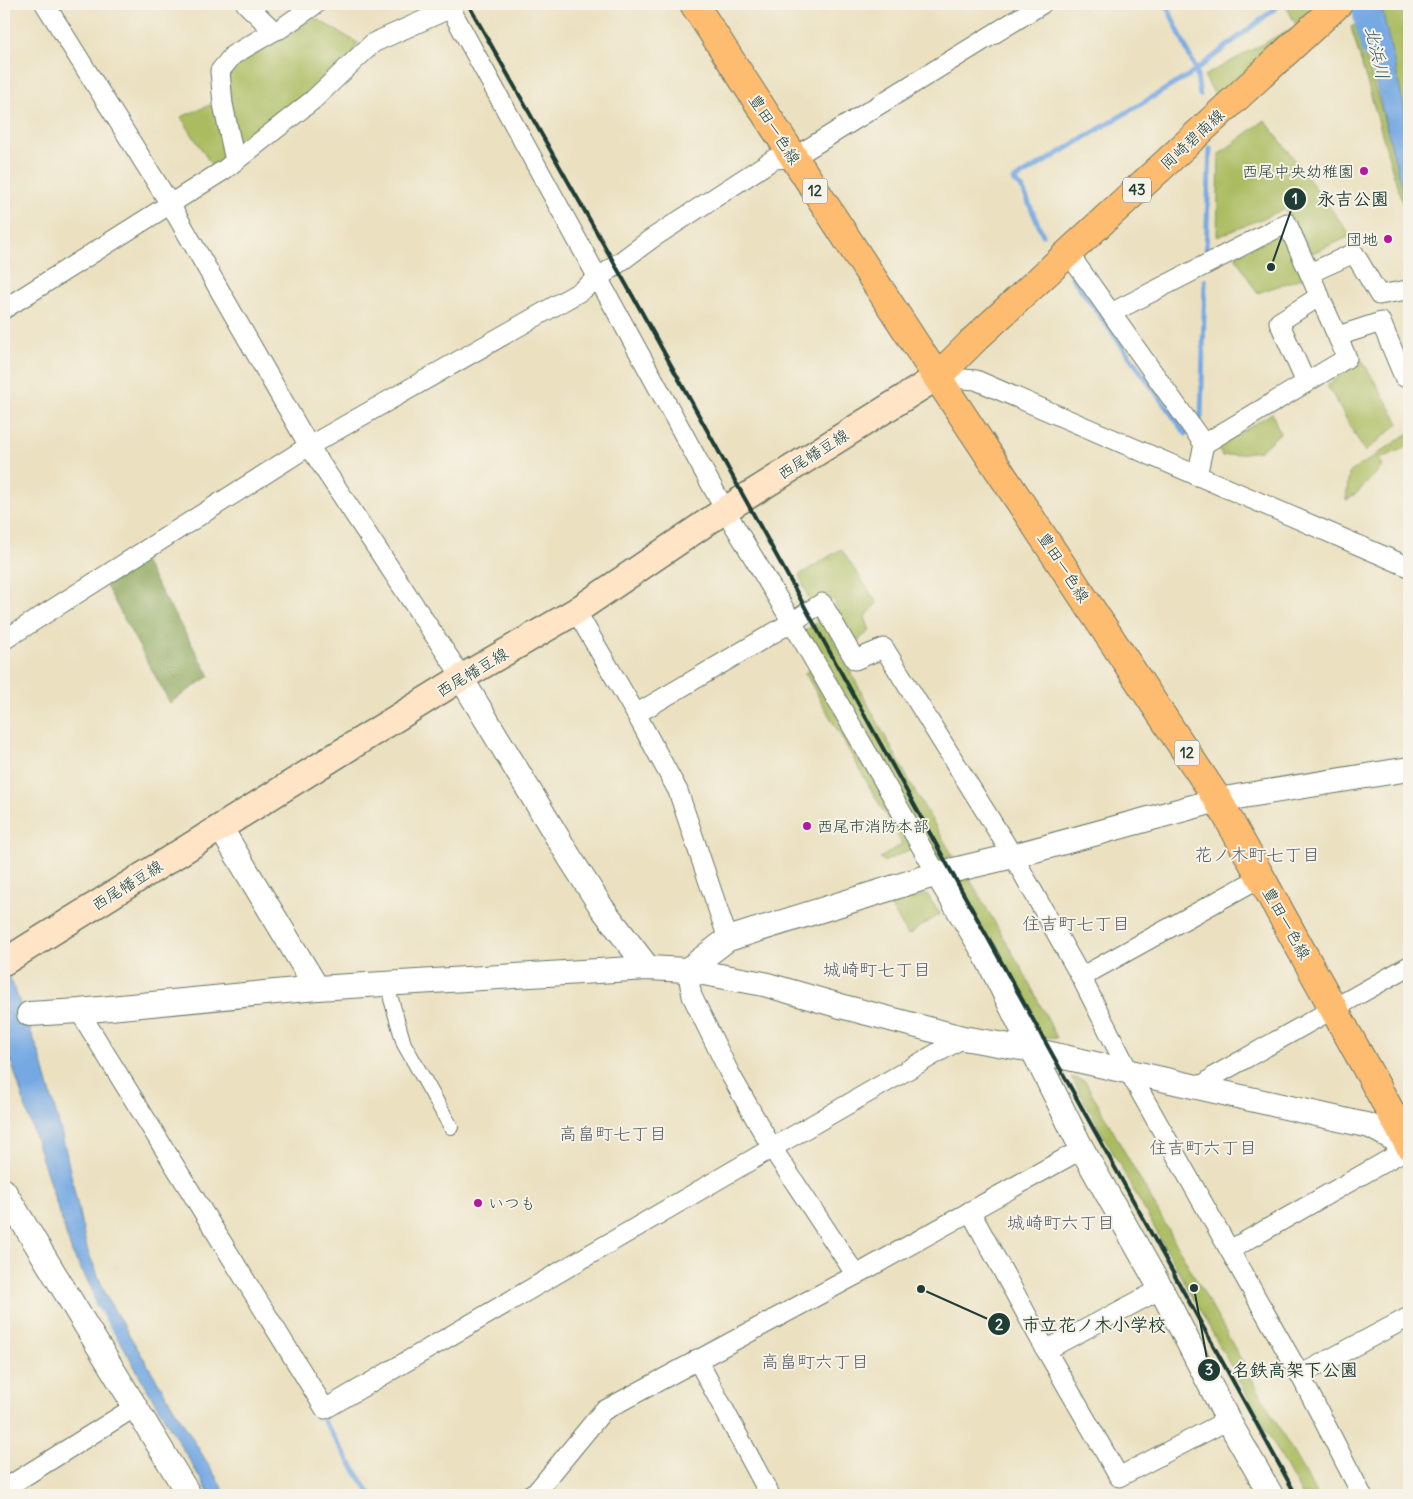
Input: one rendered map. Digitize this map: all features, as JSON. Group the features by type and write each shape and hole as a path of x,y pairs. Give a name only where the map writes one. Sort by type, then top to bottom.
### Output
{"main road":[{"name":"豊田一色線","path":"694,4 937,377 1218,800 1409,1146"},
{"name":"岡崎碧南線","path":"937,377 1338,4"},
{"name":"西尾幡豆線","path":"4,962 462,678 576,611 725,510 937,377"}],"street":[{"path":"45,4 170,204 309,446 454,665 592,891 648,968"},
{"path":"246,4 274,31"},
{"path":"236,161 223,104 220,71 233,56 280,29 316,4"},
{"path":"4,640 309,446 581,291 650,239 774,159 793,158 1042,4"},
{"path":"4,309 236,161 313,100 373,43 449,6 725,510 984,952 1082,1149 1161,1289 1228,1420 1271,1495"},
{"path":"1110,313 1287,223 1347,358 1204,444"},
{"path":"1310,273 1354,253 1379,295 1407,290"},
{"path":"1068,254 1204,444 1198,476"},
{"path":"1306,382 1279,322 1320,296"},
{"path":"1338,336 1381,322 1404,377"},
{"path":"937,377 976,380 1409,567"},
{"path":"636,714 822,603 855,660 884,648 1013,856 1081,977 1129,1072 1300,1375 1362,1495"},
{"path":"576,611 678,791 728,939"},
{"path":"687,970 728,939 937,874 1013,856 1218,800 1409,768"},
{"path":"220,827 317,988"},
{"path":"1081,977 1261,877"},
{"path":"1200,1087 1216,1075 1409,966"},
{"path":"29,1014 79,1011 317,988 648,968 687,970 764,984 963,1038 1033,1050 1370,1126 1409,1146"},
{"path":"687,970 692,996 729,1072 772,1148 856,1275"},
{"path":"391,999 404,1044 451,1127"},
{"path":"79,1011 325,1409 963,1038"},
{"path":"1230,1250 1409,1146"},
{"path":"537,1494 603,1411 856,1275 1082,1149"},
{"path":"4,1192 189,1495"},
{"path":"970,1211 1046,1350 1119,1477 1228,1420"},
{"path":"1046,1350 1161,1289"},
{"path":"1300,1375 1409,1317"},
{"path":"697,1359 770,1495"},
{"path":"4,1489 135,1407"}],"green space":[{"path":"1285,4 1320,4 1296,25"},
{"path":"1380,4 1406,4 1409,50 1409,117 1401,119"},
{"path":"315,18 358,43 351,55 239,151 226,72 234,60"},
{"path":"1356,24 1408,201 1402,203 1351,27"},
{"path":"1292,28 1218,100 1204,76"},
{"path":"217,102 230,159 214,169 181,117"},
{"path":"1265,120 1351,236 1312,253 1285,209 1217,237 1219,154"},
{"path":"1286,230 1305,277 1257,293 1235,256"},
{"path":"1362,360 1399,423 1365,452 1327,385"},
{"path":"1272,413 1280,433 1260,451 1222,456 1218,447"},
{"path":"1409,433 1409,446 1380,459 1382,467 1356,494 1346,500 1349,473"},
{"path":"841,549 877,603 865,617 870,631 853,644 833,599 810,601 799,575"},
{"path":"143,560 210,676 170,703 106,586"},
{"path":"822,619 913,788 953,856 934,862 803,632"},
{"path":"811,668 913,848 884,862 880,858 902,844 805,673"},
{"path":"966,873 1023,971 1057,1038 1032,1035 945,877"},
{"path":"927,894 940,914 908,935 890,905"},
{"path":"1071,1077 1085,1081 1317,1495 1302,1495"}],"water":[{"name":"北浜川","path":"1371,4 1381,4 1409,129 1409,218 1359,15"},
{"path":"4,962 40,1055 64,1143 87,1249 108,1300 227,1495 210,1495 142,1380 72,1253 4,1039"}],"waterway":[{"path":"1166,4 1196,70 1200,95"},
{"path":"1043,235 1023,190 1014,180 1191,74 1281,4"},
{"name":"北浜川","path":"1365,4 1375,47"},
{"path":"1206,248 1210,148"},
{"path":"1072,277 1186,434"},
{"path":"1201,418 1205,280"},
{"path":"94,1290 97,1303 120,1339"},
{"path":"319,1414 371,1495"}],"railway":[{"path":"468,4 640,309 1296,1495"}],"place":[{"name":"西尾中央幼稚園","path":"1364,171"},
{"name":"団地","path":"1388,239"},
{"name":"永吉公園","path":"1271,267"},
{"name":"西尾市消防本部","path":"807,826"},
{"name":"いつも","path":"478,1203"},
{"name":"名鉄高架下公園","path":"1194,1288"},
{"name":"市立花ノ木小学校","path":"921,1289"}],"district":[{"name":"花ノ木町七丁目","path":"1257,855"},
{"name":"住吉町七丁目","path":"1076,924"},
{"name":"城崎町七丁目","path":"877,970"},
{"name":"高畠町七丁目","path":"613,1134"},
{"name":"住吉町六丁目","path":"1203,1148"},
{"name":"城崎町六丁目","path":"1061,1223"},
{"name":"高畠町六丁目","path":"815,1362"}]}
